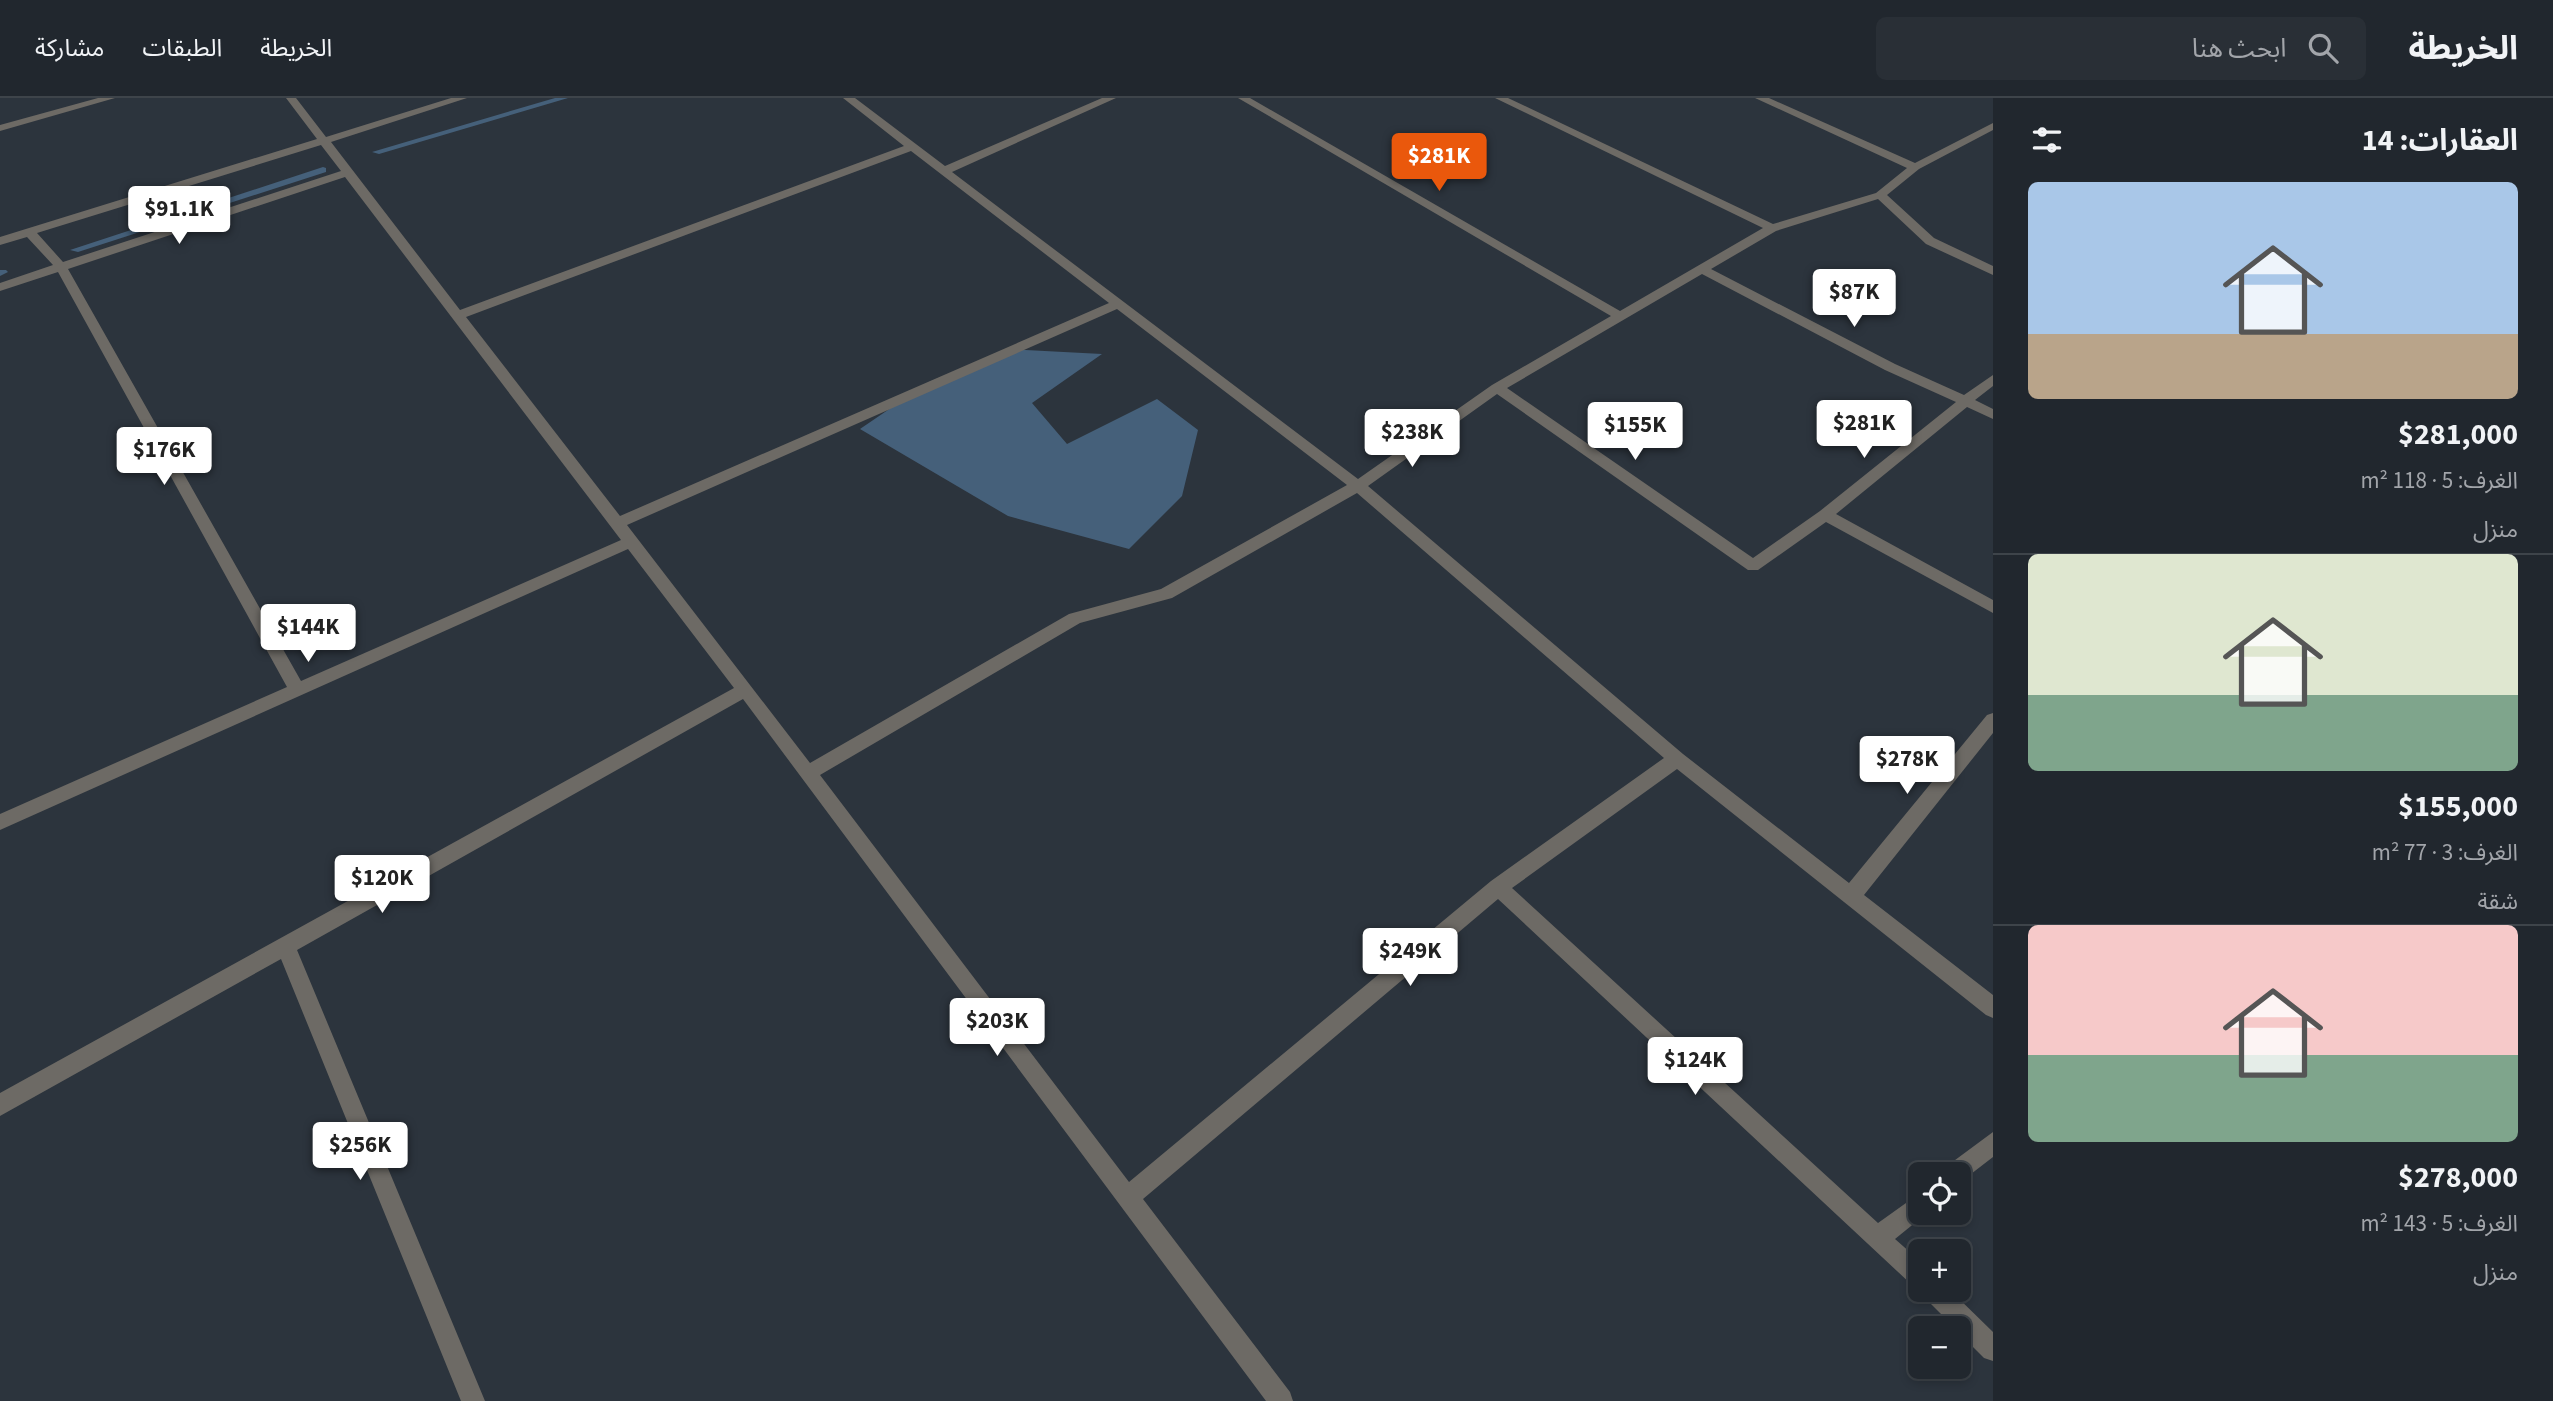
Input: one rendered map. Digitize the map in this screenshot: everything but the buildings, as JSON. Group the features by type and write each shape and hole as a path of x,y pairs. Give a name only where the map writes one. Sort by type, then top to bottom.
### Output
{"street":[{"path":"0,128 110,98"},
{"path":"291,98 746,690 1282,1401"},
{"path":"0,241 462,98"},
{"path":"848,98 1358,486 1677,760 1993,1007"},
{"path":"944,172 1111,98"},
{"path":"1243,98 1620,316"},
{"path":"1500,98 1772,228"},
{"path":"1760,98 1915,167"},
{"path":"808,773 1075,618 1166,594 1358,486 1497,388 1772,228 1880,195 1915,167 1993,126"},
{"path":"458,315 912,147"},
{"path":"0,287 348,172"},
{"path":"1880,195 1930,242 1993,271"},
{"path":"29,232 61,267 297,690"},
{"path":"1702,268 1890,367 1993,414"},
{"path":"618,523 1118,304"},
{"path":"1497,388 1753,566 1825,515 1993,379"},
{"path":"1825,515 1993,607"},
{"path":"0,822 632,541"},
{"path":"0,1105 746,690"},
{"path":"1851,896 1993,720"},
{"path":"1128,1197 1499,887 1677,760"},
{"path":"1499,887 1908,1265"},
{"path":"286,946 473,1401"},
{"path":"1970,1162 1993,1143"},
{"path":"1879,1237 1908,1214"},
{"path":"1945,1302 1993,1349"}],"water":[{"path":"1009,349 1102,354 1032,403 1067,444 1157,399 1198,430 1182,496 1129,549 1008,516 860,429 929,382"}],"waterway":[{"path":"376,152 564,98"},
{"path":"75,250 323,170"}]}
